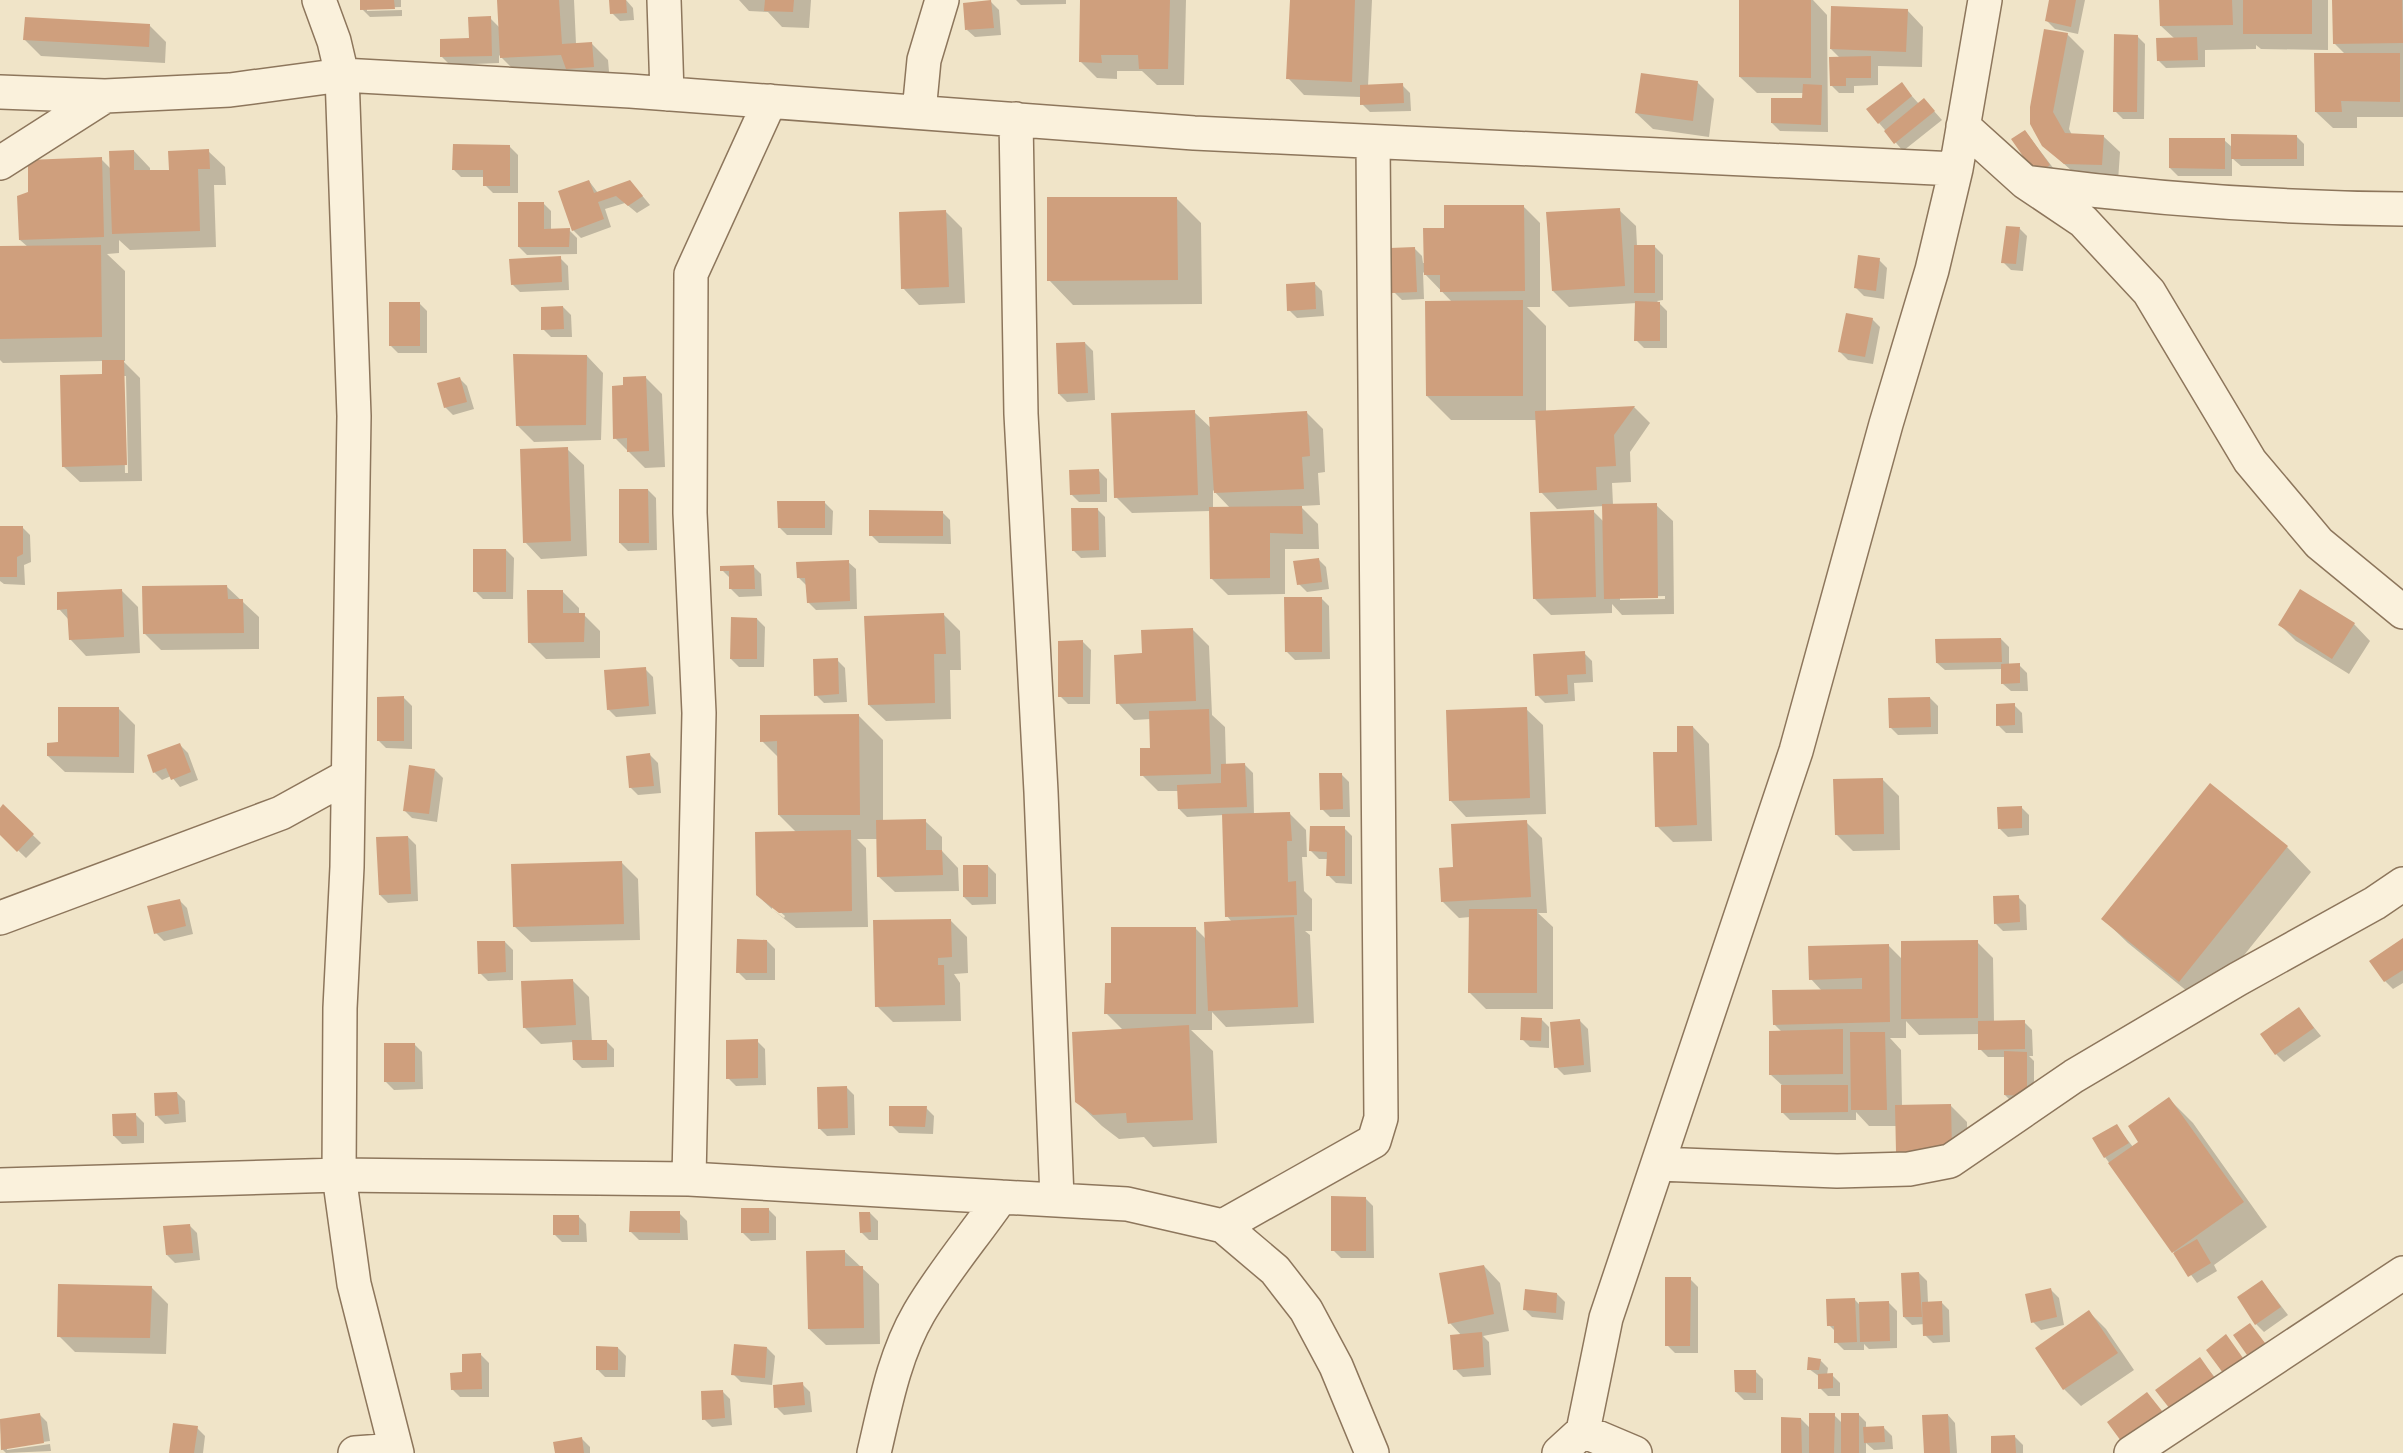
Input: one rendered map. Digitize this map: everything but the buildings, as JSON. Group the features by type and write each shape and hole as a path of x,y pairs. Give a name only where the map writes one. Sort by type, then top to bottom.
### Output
{"street":[{"path":"319,0 334,41 342,75 354,416 348,776 340,1008 339,1175 354,1284 396,1451 355,1453"},
{"path":"664,0 667,94"},
{"path":"919,112 924,60 942,0"},
{"path":"1559,1453 1583,1431 1606,1318 1757,859 1796,751 1886,424 1932,270 1956,169 1985,0"},
{"path":"0,92 105,96 230,90 342,75 770,101 1194,133 1956,169"},
{"path":"0,164 105,96"},
{"path":"689,1179 699,713 690,513 691,274 770,101"},
{"path":"1016,119 1021,414 1058,1198"},
{"path":"1963,126 2025,182 2084,221 2149,292 2250,461 2319,543 2403,612"},
{"path":"1223,1226 1374,1141 1382,1119 1373,142"},
{"path":"2025,182 2110,193 2197,200 2403,209"},
{"path":"0,918 281,813 348,776"},
{"path":"1658,1164 1837,1171 1909,1169 1950,1161 2074,1076 2238,979 2375,903 2403,884"},
{"path":"0,1185 339,1175 689,1179 1001,1197 1058,1198 1126,1204 1223,1226 1275,1270 1306,1311 1336,1366 1372,1453"},
{"path":"873,1453 894,1371 918,1315 954,1259 1001,1197"},
{"path":"2131,1453 2403,1273"},
{"path":"1583,1431 1635,1453"}]}
